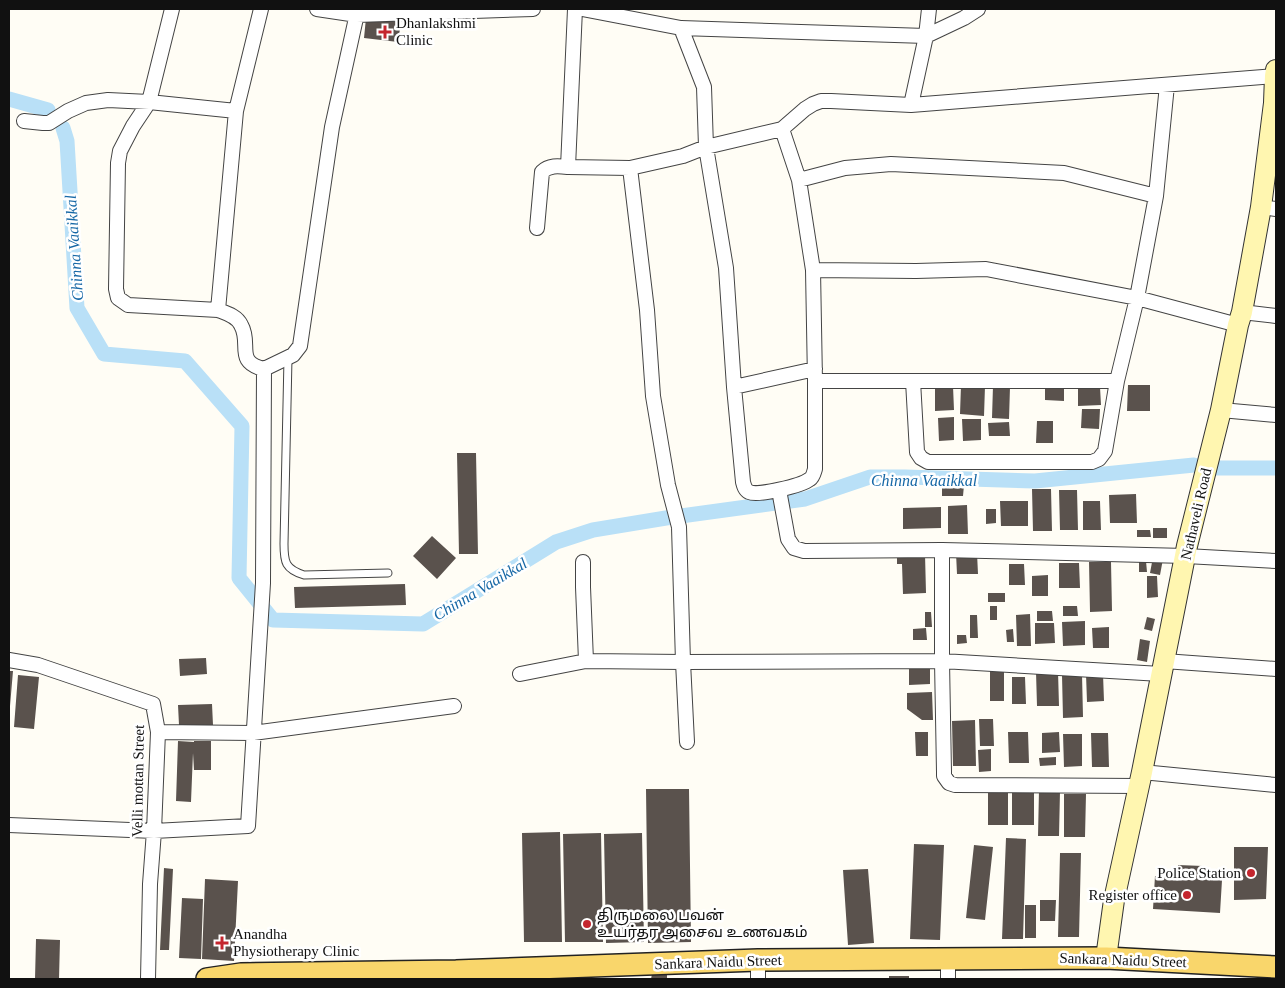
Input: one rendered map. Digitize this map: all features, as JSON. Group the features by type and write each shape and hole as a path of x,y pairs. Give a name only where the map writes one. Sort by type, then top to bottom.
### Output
{"main road":[{"name":"Sankara Naidu Street","path":"207,979 241,974 948,969 1106,958 1230,972 1276,967"}],"street":[{"path":"172,9 148,102 120,151 118,163 116,289 118,298 128,305 218,310 232,316 241,324 246,359 254,366 264,369 293,356 300,346 332,127 357,12"},
{"path":"218,310 236,111 261,9"},
{"path":"317,9 357,12 533,9"},
{"path":"568,167 575,9"},
{"path":"582,9 681,28 926,36 964,18 978,9"},
{"path":"911,105 926,36 929,9"},
{"path":"681,28 704,87 706,147 726,268 734,387 744,488 748,492 753,493 780,494 810,479 815,469 813,270 799,180 782,129"},
{"path":"538,228 542,172 546,168 555,166 630,168 683,156 706,147 782,129 805,109 821,101 911,105 1167,85 1276,73"},
{"name":"Nathaveli Road","path":"1106,958 1114,900 1187,546 1221,410 1240,318 1269,208 1276,73"},
{"path":"913,381 918,452 921,458 928,462 1092,462 1099,458 1105,451 1117,381 1137,298 1156,196 1167,85"},
{"path":"24,121 49,123 68,111 86,103 108,100 236,111"},
{"path":"799,180 845,168 891,164 1064,173 1156,196"},
{"path":"630,168 646,300 654,396 668,485 679,527 687,742"},
{"path":"813,270 916,271 986,269 1240,318 1276,316"},
{"path":"9,825 154,831 248,826 263,583 264,369"},
{"path":"734,387 815,375 913,381 1117,381"},
{"path":"1221,410 1276,415"},
{"path":"780,494 788,539 794,548 804,551 942,550 1186,556 1276,561"},
{"path":"942,550 944,776 949,783 964,785 1140,779 1276,785"},
{"path":"583,562 582,587 586,662"},
{"name":"Velli mottan Street","path":"9,660 38,665 153,704 158,732 150,884 148,979"},
{"path":"520,674 586,662 942,661 1162,668 1276,669"},
{"path":"158,732 253,733 454,706"}],"lane":[{"path":"288,358 284,544 284,556 287,566 293,572 304,575 388,573"}],"building":[{"path":"366,18 401,22 398,42 364,38"},
{"path":"961,385 985,386 984,416 960,414"},
{"path":"1045,385 1064,385 1064,401 1045,400"},
{"path":"1128,385 1150,385 1150,411 1127,411"},
{"path":"935,386 953,386 954,410 935,411"},
{"path":"993,386 1010,387 1009,419 992,418"},
{"path":"1078,387 1100,387 1101,405 1078,406"},
{"path":"1082,409 1100,409 1099,429 1081,428"},
{"path":"954,417 954,440 939,441 938,418"},
{"path":"962,419 981,419 981,440 963,441"},
{"path":"1037,421 1053,421 1053,443 1036,443"},
{"path":"1009,422 1010,436 989,436 988,423"},
{"path":"457,453 476,453 478,554 459,554"},
{"path":"942,485 964,485 963,496 942,496"},
{"path":"1032,489 1051,489 1052,531 1033,531"},
{"path":"1059,490 1077,490 1078,530 1060,530"},
{"path":"1136,494 1137,523 1110,523 1109,495"},
{"path":"1000,501 1028,501 1028,526 1001,526"},
{"path":"1083,501 1100,501 1101,530 1083,530"},
{"path":"967,505 968,534 948,534 948,506"},
{"path":"941,507 941,528 903,529 903,508"},
{"path":"986,509 996,509 996,523 986,524"},
{"path":"1153,528 1167,528 1167,538 1153,538"},
{"path":"1137,530 1150,530 1151,537 1137,537"},
{"path":"432,536 456,558 437,579 413,556"},
{"path":"956,553 977,553 978,574 957,574"},
{"path":"925,554 926,593 903,594 902,564 897,564 897,555"},
{"path":"1153,557 1163,559 1160,575 1150,573"},
{"path":"1139,561 1146,561 1147,572 1139,572"},
{"path":"1089,562 1111,562 1112,611 1090,612"},
{"path":"1059,563 1079,563 1080,588 1059,588"},
{"path":"1009,564 1024,564 1025,585 1009,585"},
{"path":"1048,575 1048,596 1032,596 1032,576"},
{"path":"1147,576 1157,576 1158,597 1147,598"},
{"path":"405,584 406,605 295,608 294,587"},
{"path":"988,593 1005,593 1005,602 988,602"},
{"path":"990,606 997,606 997,620 990,620"},
{"path":"1063,606 1077,606 1078,616 1063,616"},
{"path":"1037,611 1052,611 1053,621 1037,621"},
{"path":"925,612 931,612 932,627 925,627"},
{"path":"1030,614 1031,646 1017,646 1016,615"},
{"path":"970,615 977,615 978,638 970,638"},
{"path":"1147,617 1155,619 1152,631 1144,629"},
{"path":"1085,621 1085,645 1063,646 1062,622"},
{"path":"1035,623 1054,623 1055,643 1035,644"},
{"path":"1109,627 1109,648 1093,648 1092,628"},
{"path":"926,628 927,640 913,640 913,629"},
{"path":"1013,629 1014,642 1007,642 1006,630"},
{"path":"957,635 966,635 967,643 957,644"},
{"path":"1140,639 1150,641 1147,662 1137,660"},
{"path":"206,658 207,674 180,676 179,659"},
{"path":"930,668 930,684 909,685 909,669"},
{"path":"9,671 13,671 10,706 9,706"},
{"path":"990,671 1004,671 1004,701 990,701"},
{"path":"1058,671 1059,706 1037,706 1036,672"},
{"path":"1082,674 1083,717 1063,718 1062,675"},
{"path":"1086,674 1103,674 1104,701 1087,702"},
{"path":"18,675 39,677 34,729 14,727"},
{"path":"1012,677 1025,677 1026,704 1012,704"},
{"path":"932,692 933,720 922,720 907,709 907,693"},
{"path":"212,704 213,725 179,725 178,705"},
{"path":"979,719 993,719 994,746 980,746"},
{"path":"975,720 976,766 953,766 952,721"},
{"path":"915,732 928,732 928,756 916,756"},
{"path":"1008,732 1028,732 1029,763 1009,763"},
{"path":"1059,732 1060,752 1042,753 1042,733"},
{"path":"1091,733 1108,733 1109,767 1092,767"},
{"path":"1063,734 1082,734 1082,766 1064,767"},
{"path":"178,741 211,741 211,770 194,770 193,753 191,802 176,801"},
{"path":"991,749 991,771 979,772 978,750"},
{"path":"1056,757 1056,765 1040,766 1039,758"},
{"path":"988,788 1008,788 1008,825 988,825"},
{"path":"646,789 689,789 691,942 648,943"},
{"path":"1039,790 1060,791 1059,836 1038,836"},
{"path":"1012,791 1034,791 1034,825 1012,825"},
{"path":"1064,794 1086,794 1085,837 1064,837"},
{"path":"560,832 562,942 524,942 522,833"},
{"path":"601,833 603,942 565,942 563,834"},
{"path":"642,833 644,942 606,943 604,834"},
{"path":"1006,838 1026,839 1023,939 1002,939"},
{"path":"914,844 944,845 940,940 910,939"},
{"path":"974,845 993,847 985,920 966,918"},
{"name":"Police Station","path":"1234,847 1268,847 1266,899 1234,900"},
{"path":"1060,853 1081,853 1079,937 1058,937"},
{"name":"Register office","path":"1178,865 1203,866 1203,879 1222,880 1220,913 1153,909 1155,876 1178,878"},
{"path":"164,868 173,869 169,950 160,950"},
{"path":"868,869 874,943 848,945 843,870"},
{"path":"205,879 238,881 234,961 202,959"},
{"path":"182,898 203,899 201,959 179,958"},
{"path":"1040,900 1056,900 1055,921 1040,921"},
{"path":"1025,905 1036,905 1036,938 1025,938"},
{"path":"36,939 60,940 59,979 35,979"},
{"path":"652,974 667,974 667,979 651,979"},
{"path":"889,976 909,976 909,979 889,979"}],"waterway":[{"name":"Chinna Vaaikkal","path":"9,99 48,110"},
{"name":"Chinna Vaaikkal","path":"63,128 67,141 77,308 104,354 185,361 242,426 239,578 273,620 423,624 556,542 593,530 805,499 870,477 1035,481 1194,465"},
{"name":"Chinna Vaaikkal","path":"1213,468 1276,468"}],"place":[{"name":"Dhanlakshmi Clinic","path":"385,32"},
{"name":"Police Station","path":"1251,873"},
{"name":"Register office","path":"1187,895"},
{"name":"திருமலை பவன் உயர்தர அசைவ உணவகம்","path":"587,924"},
{"name":"Anandha Physiotherapy Clinic","path":"222,943"}]}
